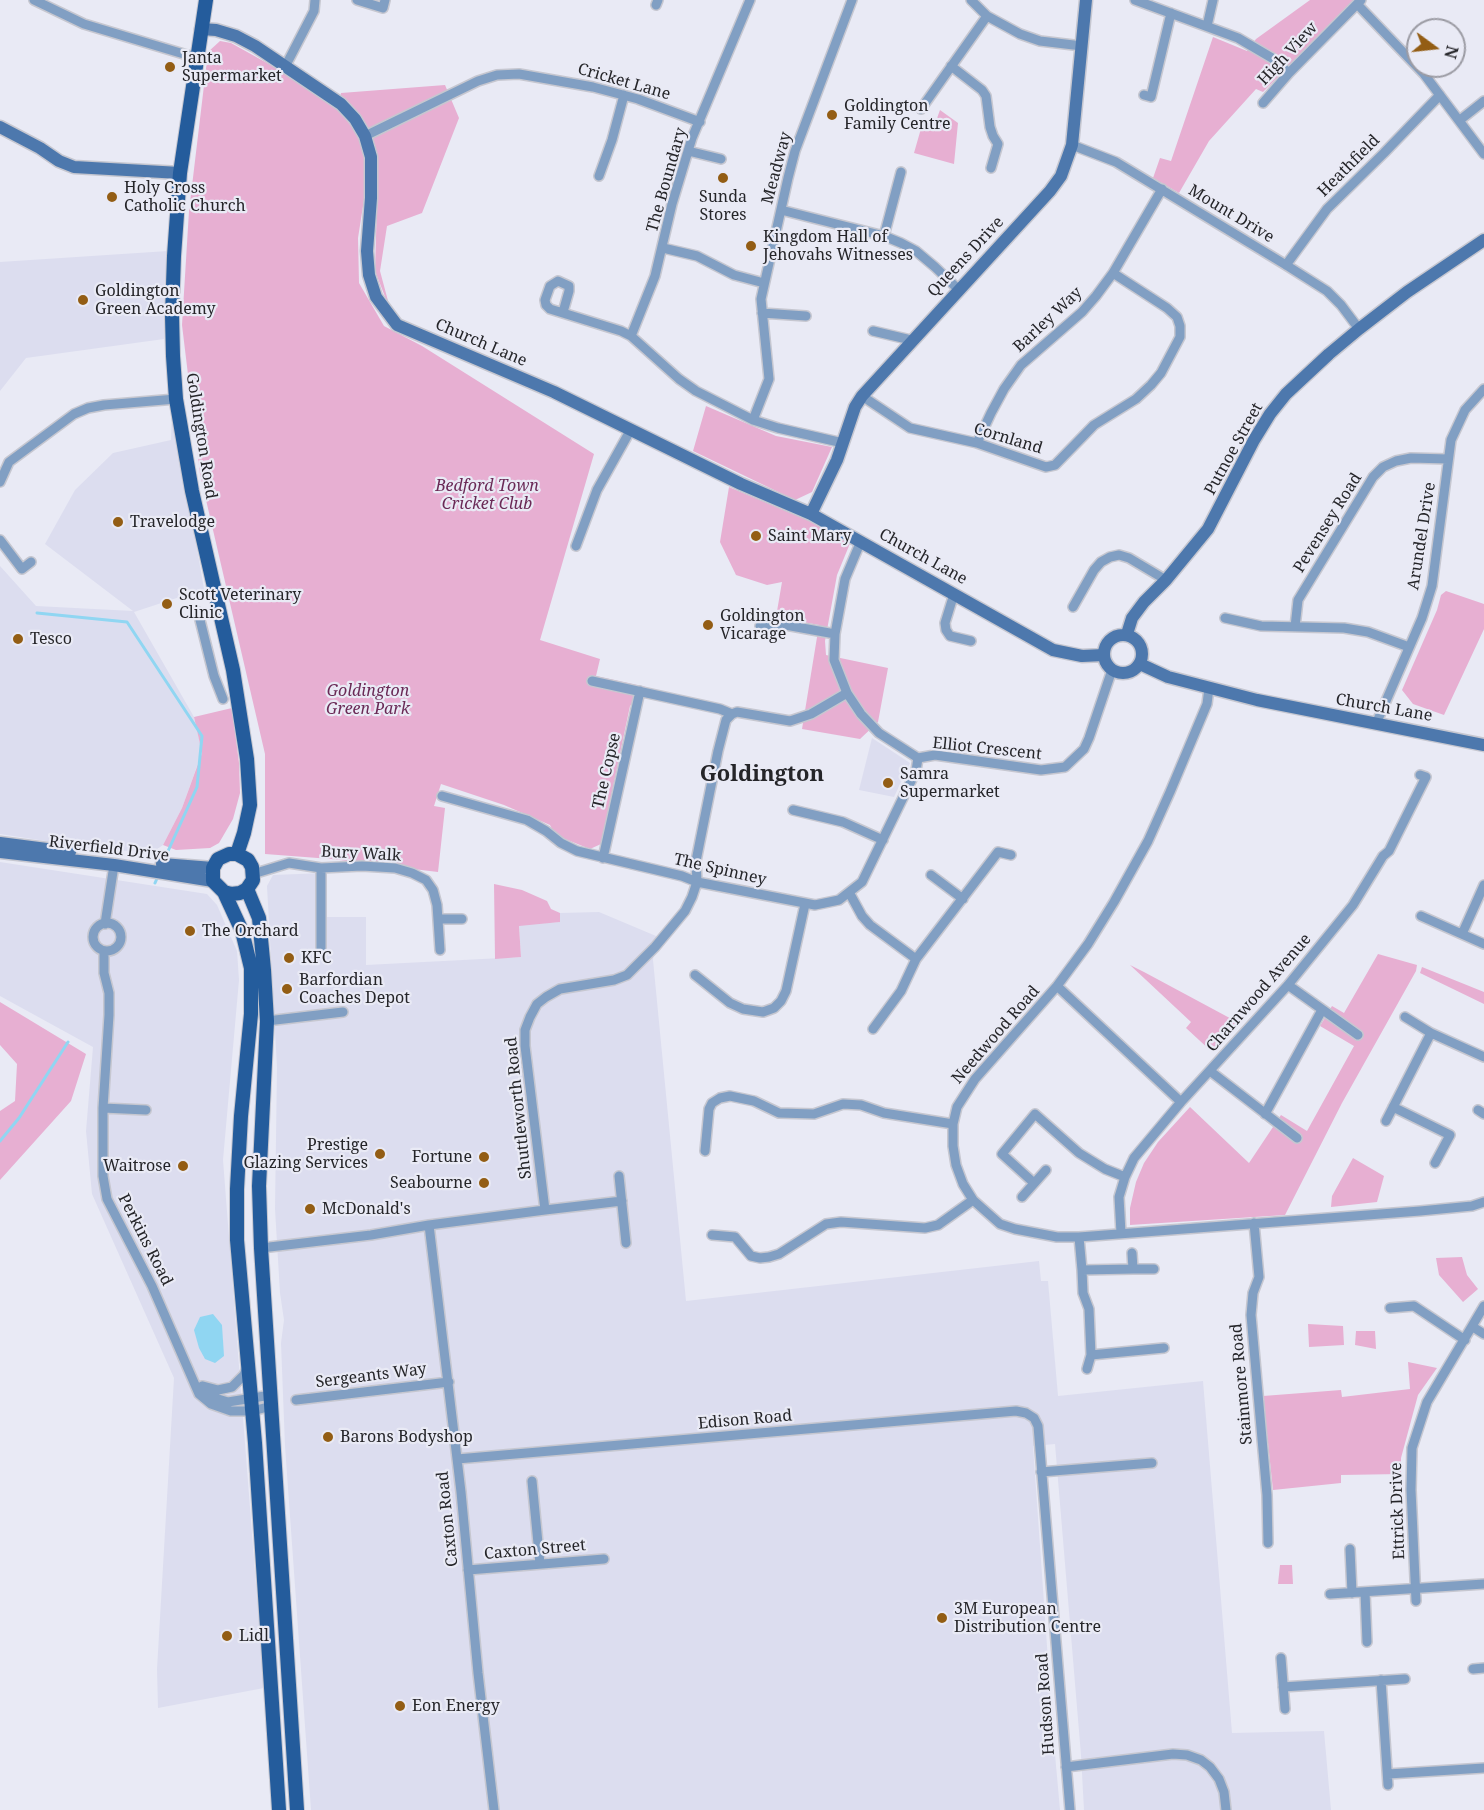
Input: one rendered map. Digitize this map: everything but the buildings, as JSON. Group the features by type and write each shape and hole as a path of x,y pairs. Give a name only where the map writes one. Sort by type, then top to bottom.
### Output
{"main road":[{"name":"Goldington Road","path":"206,0 180,173 172,315 176,399 197,516 233,670 247,759 250,805 237,854"},
{"path":"224,892 240,893 247,889 253,880 248,860 237,854 229,854 218,859 206,874 224,892 242,932 251,968 251,1014 241,1116 237,1189 237,1240 248,1364 279,1810"},
{"path":"247,889 259,918 267,1021 259,1186 261,1248 297,1810"}],"street":[{"path":"34,0 84,24 197,58"},
{"path":"285,67 314,12 315,0"},
{"path":"357,0 383,8 385,0"},
{"name":"The Boundary","path":"631,336 655,276 672,204 688,151 750,0"},
{"name":"Meadway","path":"753,420 769,379 770,369 761,299 781,210 795,151 852,0"},
{"path":"970,0 987,16 1007,28 1030,37 1082,46"},
{"name":"Queens Drive","path":"811,514 843,443 855,407 862,396 1050,191 1061,176 1072,145 1086,0"},
{"path":"1135,0 1238,38 1258,48 1289,73"},
{"path":"1207,26 1213,0"},
{"path":"1359,2 1424,74 1484,154"},
{"name":"High View","path":"1263,103 1289,73 1359,2"},
{"path":"1144,95 1151,97 1171,13"},
{"path":"921,109 987,16"},
{"path":"201,29 216,30 236,36 255,46 341,104 365,136"},
{"path":"951,66 986,96 990,126 998,144 991,168"},
{"name":"Cricket Lane","path":"365,136 478,81 497,75 519,74 624,95 700,122"},
{"path":"599,176 612,140 624,95"},
{"name":"Heathfield","path":"1286,265 1327,209 1440,95"},
{"path":"1460,120 1484,101"},
{"path":"0,127 59,161 74,167 180,173"},
{"name":"Church Lane","path":"365,136 371,157 372,179 367,251 369,275 376,297 397,325 554,392 741,484 811,514 1053,650 1082,656 1104,655"},
{"name":"Mount Drive","path":"1072,145 1116,162 1327,291 1359,329"},
{"path":"688,151 721,159"},
{"path":"884,236 901,172"},
{"name":"Barley Way","path":"977,443 990,413 1021,365 1082,312 1096,296 1113,273 1162,189"},
{"path":"781,210 884,236 901,243 916,251 958,290"},
{"name":"Putnoe Street","path":"1127,634 1132,618 1144,602 1166,580 1208,530 1254,440 1270,414 1304,376 1407,292 1484,240"},
{"path":"663,249 708,260 734,275 764,283"},
{"name":"Cornland","path":"862,396 910,428 977,443 1046,467 1055,465 1094,426 1136,399 1161,373 1180,337 1177,317 1113,273"},
{"path":"563,312 631,336 679,379 696,391 753,420 843,443"},
{"path":"762,313 806,316"},
{"path":"873,331 911,340"},
{"name":"Arundel Drive","path":"1376,724 1422,618 1432,586 1451,440 1465,410 1484,389"},
{"path":"0,482 9,462 74,414 104,405 176,399"},
{"path":"576,546 597,490 630,431"},
{"name":"Pevensey Road","path":"1294,627 1298,600 1373,477 1383,467 1396,461 1427,458 1448,459"},
{"path":"0,540 22,569 31,562"},
{"name":"Elliot Crescent","path":"861,541 845,579 835,634 834,660 847,693 861,714 879,733 918,758 935,755 1041,770 1065,767 1084,749 1112,670"},
{"path":"1073,607 1094,570 1110,557 1119,555 1129,558 1166,580"},
{"path":"954,594 945,623 946,630 950,636 971,641"},
{"path":"198,612 214,676 223,699"},
{"path":"1225,618 1261,626 1344,627 1368,632 1409,647"},
{"path":"202,630 222,624"},
{"path":"759,626 780,624 835,634"},
{"path":"1127,634 1141,645 1143,655 1140,664 1134,670 1124,673 1112,670 1106,663 1104,655 1106,644 1116,636 1127,634"},
{"name":"Church Lane","path":"1140,664 1168,676 1209,688 1310,712 1447,736 1484,745"},
{"path":"214,676 233,670"},
{"path":"592,681 720,709 732,714"},
{"name":"Needwood Road","path":"1209,688 1207,704 1148,841 1114,902 1088,944 1057,986 975,1079 957,1107 953,1124 953,1146 956,1165 963,1184 973,1200 1000,1224 1047,1236 1079,1237 1420,1211 1472,1206 1484,1202"},
{"name":"The Copse","path":"603,858 640,691"},
{"path":"697,882 696,861 726,720 737,712 790,721 811,714 847,693"},
{"path":"916,959 870,925 862,916 850,894 862,882 883,840 916,771 918,758"},
{"name":"Charnwood Avenue","path":"1120,1233 1119,1197 1125,1176 1134,1158 1181,1102 1288,985 1353,905 1383,856 1389,851 1426,777 1420,775"},
{"name":"The Spinney","path":"442,796 527,820 577,851 682,876 697,882 805,904 826,904 850,894"},
{"path":"794,810 843,822 883,840"},
{"path":"994,842 998,852"},
{"name":"Riverfield Drive","path":"0,843 178,871"},
{"name":"Riverfield Drive","path":"0,852 206,874"},
{"path":"998,852 1011,855"},
{"path":"873,1029 901,991 916,959 998,852"},
{"name":"Bury Walk","path":"253,874 289,863 321,868 362,866 395,868 412,873 426,880 433,890 437,905 440,950"},
{"path":"105,924 114,865"},
{"path":"321,868 321,952"},
{"path":"931,875 963,899"},
{"name":"Shuttleworth Road","path":"545,1210 525,1046 525,1030 530,1017 537,1004 560,989 614,980 627,975 637,967 685,911 697,882"},
{"path":"1462,934 1484,885"},
{"path":"695,975 730,1003 743,1009 763,1012 774,1008 786,991 805,904"},
{"path":"1421,916 1484,944"},
{"path":"438,919 462,919"},
{"path":"105,924 114,926 120,933 120,938 117,947 104,951 96,946 93,938 98,927 105,924"},
{"name":"Perkins Road","path":"104,951 104,973 109,993 110,1015 103,1108 103,1176 107,1199 152,1286 199,1394 211,1404 231,1411 271,1400"},
{"path":"1288,985 1358,1035"},
{"path":"1057,986 1181,1102"},
{"path":"1265,1114 1322,1010"},
{"path":"267,1021 343,1012"},
{"path":"1405,1017 1431,1033 1484,1057"},
{"path":"1348,1027 1354,1018"},
{"path":"1386,1121 1431,1033"},
{"path":"1210,1071 1297,1138"},
{"path":"705,1151 709,1109 712,1103 720,1098 730,1096 754,1101 779,1113 814,1114 843,1104 861,1105 884,1113 953,1124"},
{"path":"1393,1107 1450,1135 1436,1163"},
{"path":"103,1108 146,1110"},
{"path":"1034,1183 1002,1154 1035,1114 1079,1153 1105,1169 1125,1176"},
{"path":"1283,1141 1289,1132"},
{"path":"1022,1197 1046,1170"},
{"path":"619,1176 626,1243"},
{"path":"712,1235 735,1237 751,1256 760,1258 779,1254 826,1224 841,1222 925,1228 938,1225 973,1200"},
{"path":"261,1248 622,1201"},
{"name":"Stainmore Road","path":"1254,1222 1258,1277 1253,1293 1251,1315 1267,1495 1268,1543"},
{"name":"Caxton Road","path":"429,1225 449,1382 494,1810"},
{"path":"1079,1237 1083,1293 1089,1309 1091,1354 1087,1369"},
{"path":"1132,1253 1133,1269"},
{"path":"1082,1270 1154,1269"},
{"path":"1390,1308 1414,1306 1465,1340"},
{"name":"Ettrick Drive","path":"1416,1601 1411,1490 1412,1448 1427,1402 1484,1306"},
{"path":"1473,1327 1484,1334"},
{"path":"1091,1354 1164,1347"},
{"path":"202,1386 218,1390 232,1387 244,1375 248,1364"},
{"name":"Perkins Road","path":"192,1378 215,1398 251,1405"},
{"name":"Sergeants Way","path":"296,1400 449,1382"},
{"name":"Edison Road","path":"457,1459 1016,1411 1034,1418"},
{"name":"Hudson Road","path":"1034,1418 1038,1426 1070,1810"},
{"path":"1041,1472 1152,1463"},
{"path":"532,1481 540,1564"},
{"path":"1350,1549 1352,1593"},
{"name":"Caxton Street","path":"468,1570 604,1559"},
{"path":"1336,1597 1352,1593 1484,1584"},
{"path":"1365,1592 1366,1642"},
{"path":"1281,1658 1285,1709"},
{"path":"1473,1669 1484,1668"},
{"path":"1282,1686 1405,1678"},
{"path":"1381,1680 1388,1785"},
{"path":"1066,1767 1173,1754 1187,1755 1201,1760 1219,1779 1224,1792 1226,1810"},
{"path":"1388,1774 1484,1768"}],"shaded area":[{"name":"Goldington Green Academy","path":"168,251 164,339 26,358 0,391 0,262"},
{"name":"Tesco","path":"172,405 204,589 134,612 194,717 202,752 182,808 163,845 153,852 104,850 0,834 0,566 36,606 133,611 45,544 75,490 113,453 171,440"},
{"path":"872,738 910,763 894,797 859,790"},
{"path":"0,862 207,894 217,905 237,951 239,980 223,1160 264,1688 158,1708 157,1669 174,1378 92,1194 86,1131 93,1047 0,996"},
{"path":"324,873 326,917 366,917 366,965 521,957 519,925 559,922 560,913 599,912 656,936 653,960 686,1301 1039,1261 1041,1281 1048,1281 1058,1396 1203,1381 1232,1733 1324,1731 1331,1810 1084,1810 1055,1444 1033,1446 1060,1810 311,1810 285,1446 281,1343 284,1320 280,1293 275,1209 277,1067 267,886 273,875"}],"green space":[{"path":"1310,0 1355,0 1263,92 1256,89 1209,141 1179,193 1153,178 1160,158 1171,161 1213,37 1247,51 1256,39"},
{"name":"Goldington Green Park","path":"220,41 231,43 276,68 338,109 358,135 365,161 366,187 358,238 359,283 384,326 422,346 594,454 540,640 600,659 596,676 646,687 630,706 601,844 590,849 555,835 550,825 504,805 441,784 434,806 445,808 438,872 331,859 265,854 265,754 200,474 182,325 189,211 208,52"},
{"path":"445,85 459,118 422,213 387,226 380,271 391,312 375,271 378,168 374,149 340,98 341,93"},
{"path":"940,110 958,123 954,164 914,153 924,118 936,121"},
{"path":"706,406 776,436 832,447 812,492 795,500 693,451"},
{"path":"729,487 851,541 837,575 825,641 826,655 888,668 878,722 860,739 802,729 819,625 776,617 782,582 767,585 736,575 720,542"},
{"path":"1446,591 1484,604 1484,629 1444,715 1413,704 1402,690 1437,610 1441,595"},
{"path":"232,708 239,763 240,793 233,819 219,843 210,848 176,850 163,845 182,808 202,753 194,717"},
{"path":"494,884 522,890 547,901 551,909 560,913 560,922 519,926 521,957 495,959"},
{"path":"1378,954 1417,965 1416,971 1342,1103 1285,1215 1130,1225 1130,1208 1136,1182 1144,1163 1158,1142 1190,1107 1249,1163 1281,1115 1307,1131 1354,1046 1320,1026 1332,1006 1344,1013"},
{"path":"1130,965 1239,1023 1212,1052 1186,1028 1191,1022"},
{"path":"1422,967 1484,992 1484,1004 1420,973"},
{"path":"0,1002 86,1054 71,1101 0,1180 0,1111 15,1101 17,1064 0,1045"},
{"path":"1353,1158 1384,1176 1377,1202 1331,1207 1332,1196"},
{"path":"1462,1257 1467,1275 1478,1289 1463,1302 1439,1275 1436,1258"},
{"path":"1308,1324 1343,1326 1344,1345 1309,1347"},
{"path":"1356,1331 1375,1331 1376,1349 1355,1345"},
{"path":"1408,1362 1437,1368 1418,1395 1401,1458 1401,1474 1341,1475 1341,1483 1273,1490 1263,1396 1341,1390 1342,1397 1410,1389"},
{"path":"1280,1565 1292,1565 1293,1584 1278,1584"}],"water":[{"path":"213,1314 222,1325 224,1356 215,1363 205,1359 194,1330 200,1317"}],"waterway":[{"path":"37,613 127,622 202,736 197,787 164,860"},
{"path":"155,883 159,874"},
{"path":"0,1141 19,1118 68,1042"}],"place":[{"name":"Janta Supermarket","path":"170,67"},
{"name":"Goldington Family Centre","path":"832,115"},
{"name":"Sunda Stores","path":"723,178"},
{"name":"Holy Cross Catholic Church","path":"112,197"},
{"name":"Kingdom Hall of Jehovahs Witnesses","path":"751,246"},
{"name":"Goldington Green Academy","path":"83,300"},
{"name":"Travelodge","path":"118,522"},
{"name":"Saint Mary","path":"756,536"},
{"name":"Scott Veterinary Clinic","path":"167,604"},
{"name":"Goldington Vicarage","path":"708,625"},
{"name":"Tesco","path":"18,639"},
{"name":"Samra Supermarket","path":"888,783"},
{"name":"The Orchard","path":"190,931"},
{"name":"KFC","path":"289,958"},
{"name":"Barfordian Coaches Depot","path":"287,989"},
{"name":"Prestige Glazing Services","path":"380,1154"},
{"name":"Fortune","path":"484,1157"},
{"name":"Waitrose","path":"183,1166"},
{"name":"Seabourne","path":"484,1183"},
{"name":"McDonald's","path":"310,1209"},
{"name":"Barons Bodyshop","path":"328,1437"},
{"name":"3M European Distribution Centre","path":"942,1618"},
{"name":"Lidl","path":"227,1636"},
{"name":"Eon Energy","path":"400,1706"}],"district":[{"name":"Goldington","path":"762,775"}],"park label":[{"name":"Bedford Town Cricket Club","path":"487,495"}]}
